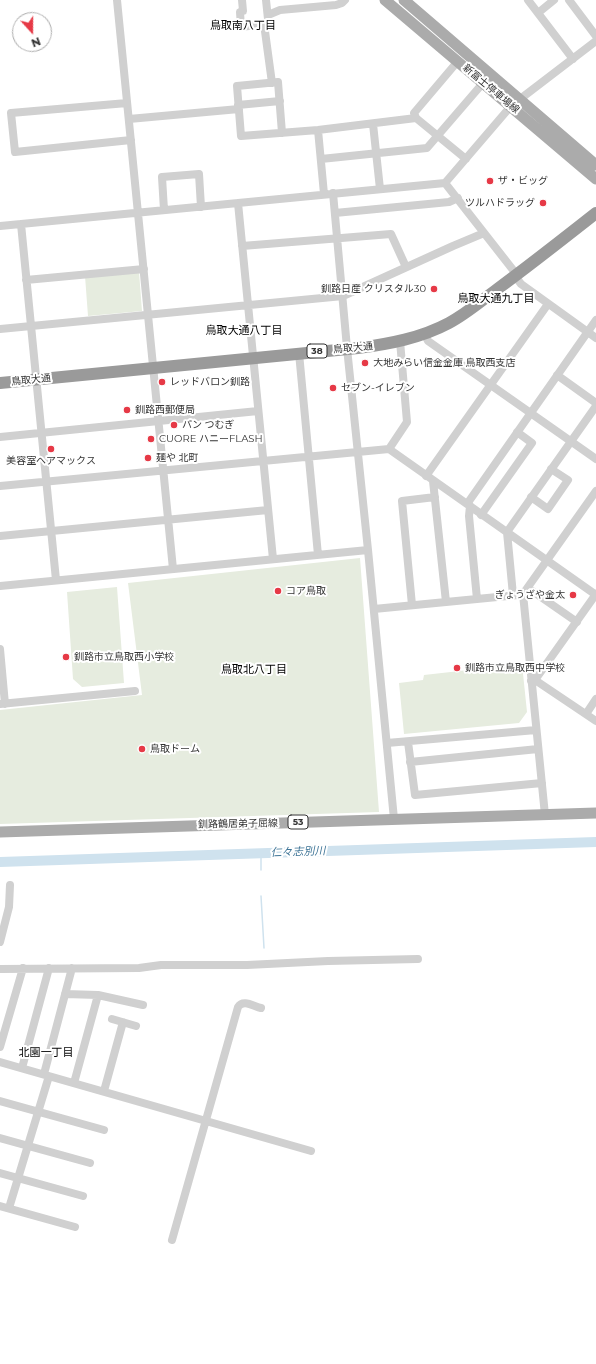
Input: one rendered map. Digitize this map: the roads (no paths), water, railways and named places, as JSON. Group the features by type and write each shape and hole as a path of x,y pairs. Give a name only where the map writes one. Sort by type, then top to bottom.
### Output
{"highway":[{"name":"鳥取大通","path":"0,383 383,345 424,333 448,323 466,312 516,276 596,213"}],"main road":[{"name":"新富士停車場線","path":"404,0 596,179"},
{"name":"新富士停車場線","path":"388,1 483,83 515,103 596,166"},
{"name":"釧路鶴居弟子屈線","path":"0,832 596,813"}],"street":[{"path":"117,0 164,471 172,569"},
{"path":"242,0 243,11 240,12 241,27 269,24 266,0"},
{"path":"268,16 280,10 336,5 345,0"},
{"path":"528,0 573,59"},
{"path":"538,12 554,0"},
{"path":"569,0 596,36"},
{"path":"264,24 272,83"},
{"path":"0,226 445,183 515,103 596,41"},
{"path":"458,61 414,114 416,118 466,159"},
{"path":"282,133 278,82 237,86 241,136 282,133 318,130 416,118"},
{"path":"321,159 427,148 483,83"},
{"path":"129,119 280,101"},
{"path":"127,103 11,113 15,152 131,140"},
{"path":"373,124 380,189"},
{"path":"318,130 324,194"},
{"path":"164,210 162,177 199,174 202,206"},
{"path":"445,183 458,198 521,284 596,338"},
{"path":"333,193 394,819"},
{"path":"335,212 449,202 458,198"},
{"path":"238,203 273,559"},
{"path":"21,224 56,580"},
{"path":"0,329 343,296 484,233"},
{"path":"242,246 391,234 406,268"},
{"path":"26,280 144,269"},
{"path":"426,476 548,304"},
{"path":"477,599 468,505 517,432 596,320"},
{"path":"424,333 428,341 596,459"},
{"path":"389,449 407,422 400,340"},
{"path":"299,353 318,555"},
{"path":"513,595 506,532 596,404 557,376"},
{"path":"0,437 42,434 258,411"},
{"path":"481,514 532,442 517,432"},
{"path":"0,486 389,449 596,594 533,680"},
{"path":"531,497 548,509 568,480 551,469"},
{"path":"433,481 446,602"},
{"path":"374,609 513,595 525,591 596,491"},
{"path":"412,605 402,501 435,497"},
{"path":"0,536 268,510"},
{"path":"0,586 368,550"},
{"path":"525,591 576,622"},
{"path":"525,591 536,730 545,815"},
{"path":"0,649 3,704 135,691"},
{"path":"533,680 596,722"},
{"path":"586,714 596,699"},
{"path":"387,743 536,730"},
{"path":"408,742 415,795 542,784"},
{"path":"410,762 538,749"},
{"path":"0,942 9,907 10,885"},
{"path":"0,969 139,968 161,965 247,965 418,959"},
{"path":"0,1047 23,968"},
{"path":"22,1068 49,968"},
{"path":"9,1208 38,1112 72,968"},
{"path":"65,994 98,995 143,1005"},
{"path":"74,1083 98,995"},
{"path":"172,1240 238,1008 240,1004 243,1003 261,1008"},
{"path":"112,1019 136,1026"},
{"path":"104,1091 123,1022"},
{"path":"0,1062 310,1151"},
{"path":"0,1101 104,1130"},
{"path":"0,1138 90,1163"},
{"path":"0,1173 83,1196"},
{"path":"0,1206 75,1227"}],"waterway":[{"name":"仁々志別川","path":"0,862 596,842"},
{"path":"261,853 261,870"},
{"path":"261,896 264,948"}],"place":[{"name":"ザ・ビッグ","path":"490,181"},
{"name":"ツルハドラッグ","path":"543,203"},
{"name":"釧路日産 クリスタル30","path":"434,289"},
{"name":"大地みらい信金金庫 鳥取西支店","path":"365,363"},
{"name":"レッドバロン釧路","path":"162,382"},
{"name":"セブン-イレブン","path":"333,388"},
{"name":"釧路西郵便局","path":"127,410"},
{"name":"パン つむぎ","path":"174,425"},
{"name":"CUORE ハニーFLASH","path":"151,439"},
{"name":"美容室ヘアマックス","path":"51,449"},
{"name":"麺や 北町","path":"148,458"},
{"name":"コア鳥取","path":"278,591"},
{"name":"ぎょうざや金太","path":"573,595"},
{"name":"釧路市立鳥取西小学校","path":"66,657"},
{"name":"釧路市立鳥取西中学校","path":"457,668"},
{"name":"鳥取ドーム","path":"142,749"}],"district":[{"name":"鳥取南八丁目","path":"243,26"},
{"name":"鳥取大通九丁目","path":"496,299"},
{"name":"鳥取大通八丁目","path":"244,331"},
{"name":"鳥取北八丁目","path":"254,670"},
{"name":"北園一丁目","path":"46,1053"}]}
